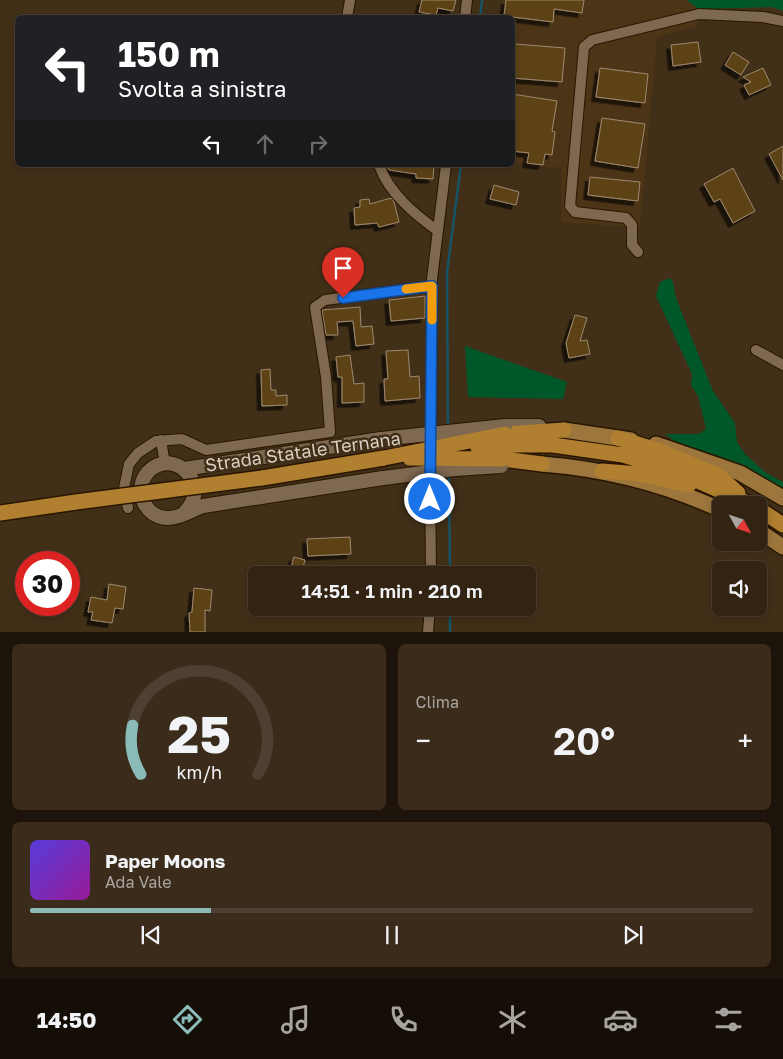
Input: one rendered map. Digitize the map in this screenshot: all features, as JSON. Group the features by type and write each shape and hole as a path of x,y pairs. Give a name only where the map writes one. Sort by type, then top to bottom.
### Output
{"highway":[{"path":"504,446 564,430"},
{"path":"618,438 660,451 719,476 742,496"},
{"name":"Strada Statale Ternana","path":"0,513 262,478 384,458 504,446 553,445 623,455 673,470 731,496"},
{"path":"504,446 542,464"},
{"path":"602,470 639,474 680,482 723,496"},
{"name":"Strada Statale Ternana","path":"768,516 783,525"}],"main road":[{"path":"564,430 663,445 740,473 783,498"},
{"path":"184,468 444,431 504,446"},
{"path":"185,512 193,502 195,492 192,478 184,468 175,464 164,464 152,469 144,477 141,490 144,504 152,513 161,517 172,518 203,506 383,478 455,469 504,446"},
{"path":"542,464 602,470 621,478 673,491 712,506"},
{"path":"768,537 783,547"}],"street":[{"path":"347,15 350,0"},
{"path":"465,15 467,0"},
{"path":"638,252 632,245 632,225 626,218 575,212 570,206 584,48 592,40 699,14 763,17 783,21"},
{"path":"380,167 394,192 415,214 438,230"},
{"path":"431,566 432,286 446,167"},
{"path":"128,508 124,488 129,464 146,447 161,440 182,439 206,450 330,432 326,377 315,307 325,300 432,286"},
{"path":"756,350 783,365"},
{"path":"161,440 164,464"},
{"path":"428,632 429,616"}],"shaded area":[{"path":"504,0 687,0 698,9 698,26 657,37 640,228 561,222 562,168 515,163 515,15 502,15"}],"green space":[{"path":"687,0 783,0 783,11 772,7 698,9"},
{"path":"670,278 673,282 676,298 713,391 735,423 737,442 745,454 766,473 783,482 783,493 755,474 717,455 684,448 665,434 699,434 706,429 698,396 691,385 692,374 656,296 660,282"},
{"path":"465,346 567,382 563,399 468,397"}],"building":[{"path":"422,0 456,0 453,11 438,8 436,15 419,12"},
{"path":"506,0 584,0 582,13 554,9 553,22 515,17 515,15 504,15"},
{"path":"698,42 701,62 673,66 671,45"},
{"path":"515,44 565,48 562,82 515,78"},
{"path":"733,52 749,62 741,75 725,65"},
{"path":"600,68 648,74 645,103 596,97"},
{"path":"763,68 771,85 749,95 744,85 751,82 743,77"},
{"path":"515,94 557,101 552,131 555,132 552,155 545,154 543,165 527,163 529,153 515,151"},
{"path":"602,118 645,124 638,168 595,161"},
{"path":"783,146 783,180 769,154"},
{"path":"387,167 434,167 433,179 416,178 416,174 389,170"},
{"path":"733,168 755,211 733,223 720,199 714,202 704,184"},
{"path":"590,177 640,182 638,201 588,195"},
{"path":"494,185 519,192 516,205 490,199"},
{"path":"391,198 394,202 399,222 379,227 377,223 355,225 354,208 360,207 360,200 369,199 370,204"},
{"path":"425,296 425,318 391,321 389,300"},
{"path":"360,307 361,327 372,326 374,344 356,346 353,321 337,322 338,335 326,335 322,310"},
{"path":"575,315 587,318 580,341 587,340 590,354 569,358 566,343"},
{"path":"408,350 410,377 419,376 420,398 385,401 384,379 388,379 386,351"},
{"path":"350,355 354,384 364,383 364,402 342,403 342,377 338,377 336,357"},
{"path":"270,369 271,390 276,390 276,396 287,395 287,405 262,406 261,370"},
{"path":"350,537 351,554 308,556 307,539"},
{"path":"294,557 305,560 303,566 292,566"},
{"path":"109,584 126,587 123,609 115,608 112,623 91,620 93,612 88,612 91,597 107,600"},
{"path":"194,588 212,590 210,611 205,610 205,632 190,632 189,613 192,612"}],"waterway":[{"path":"480,15 482,0"},
{"path":"448,429 447,272 461,167"},
{"path":"449,474 450,566"},
{"path":"450,616 450,632"}],"slow traffic":[{"path":"406,289 432,286 432,320"}],"route":[{"path":"343,298 432,286 430,499"}]}
